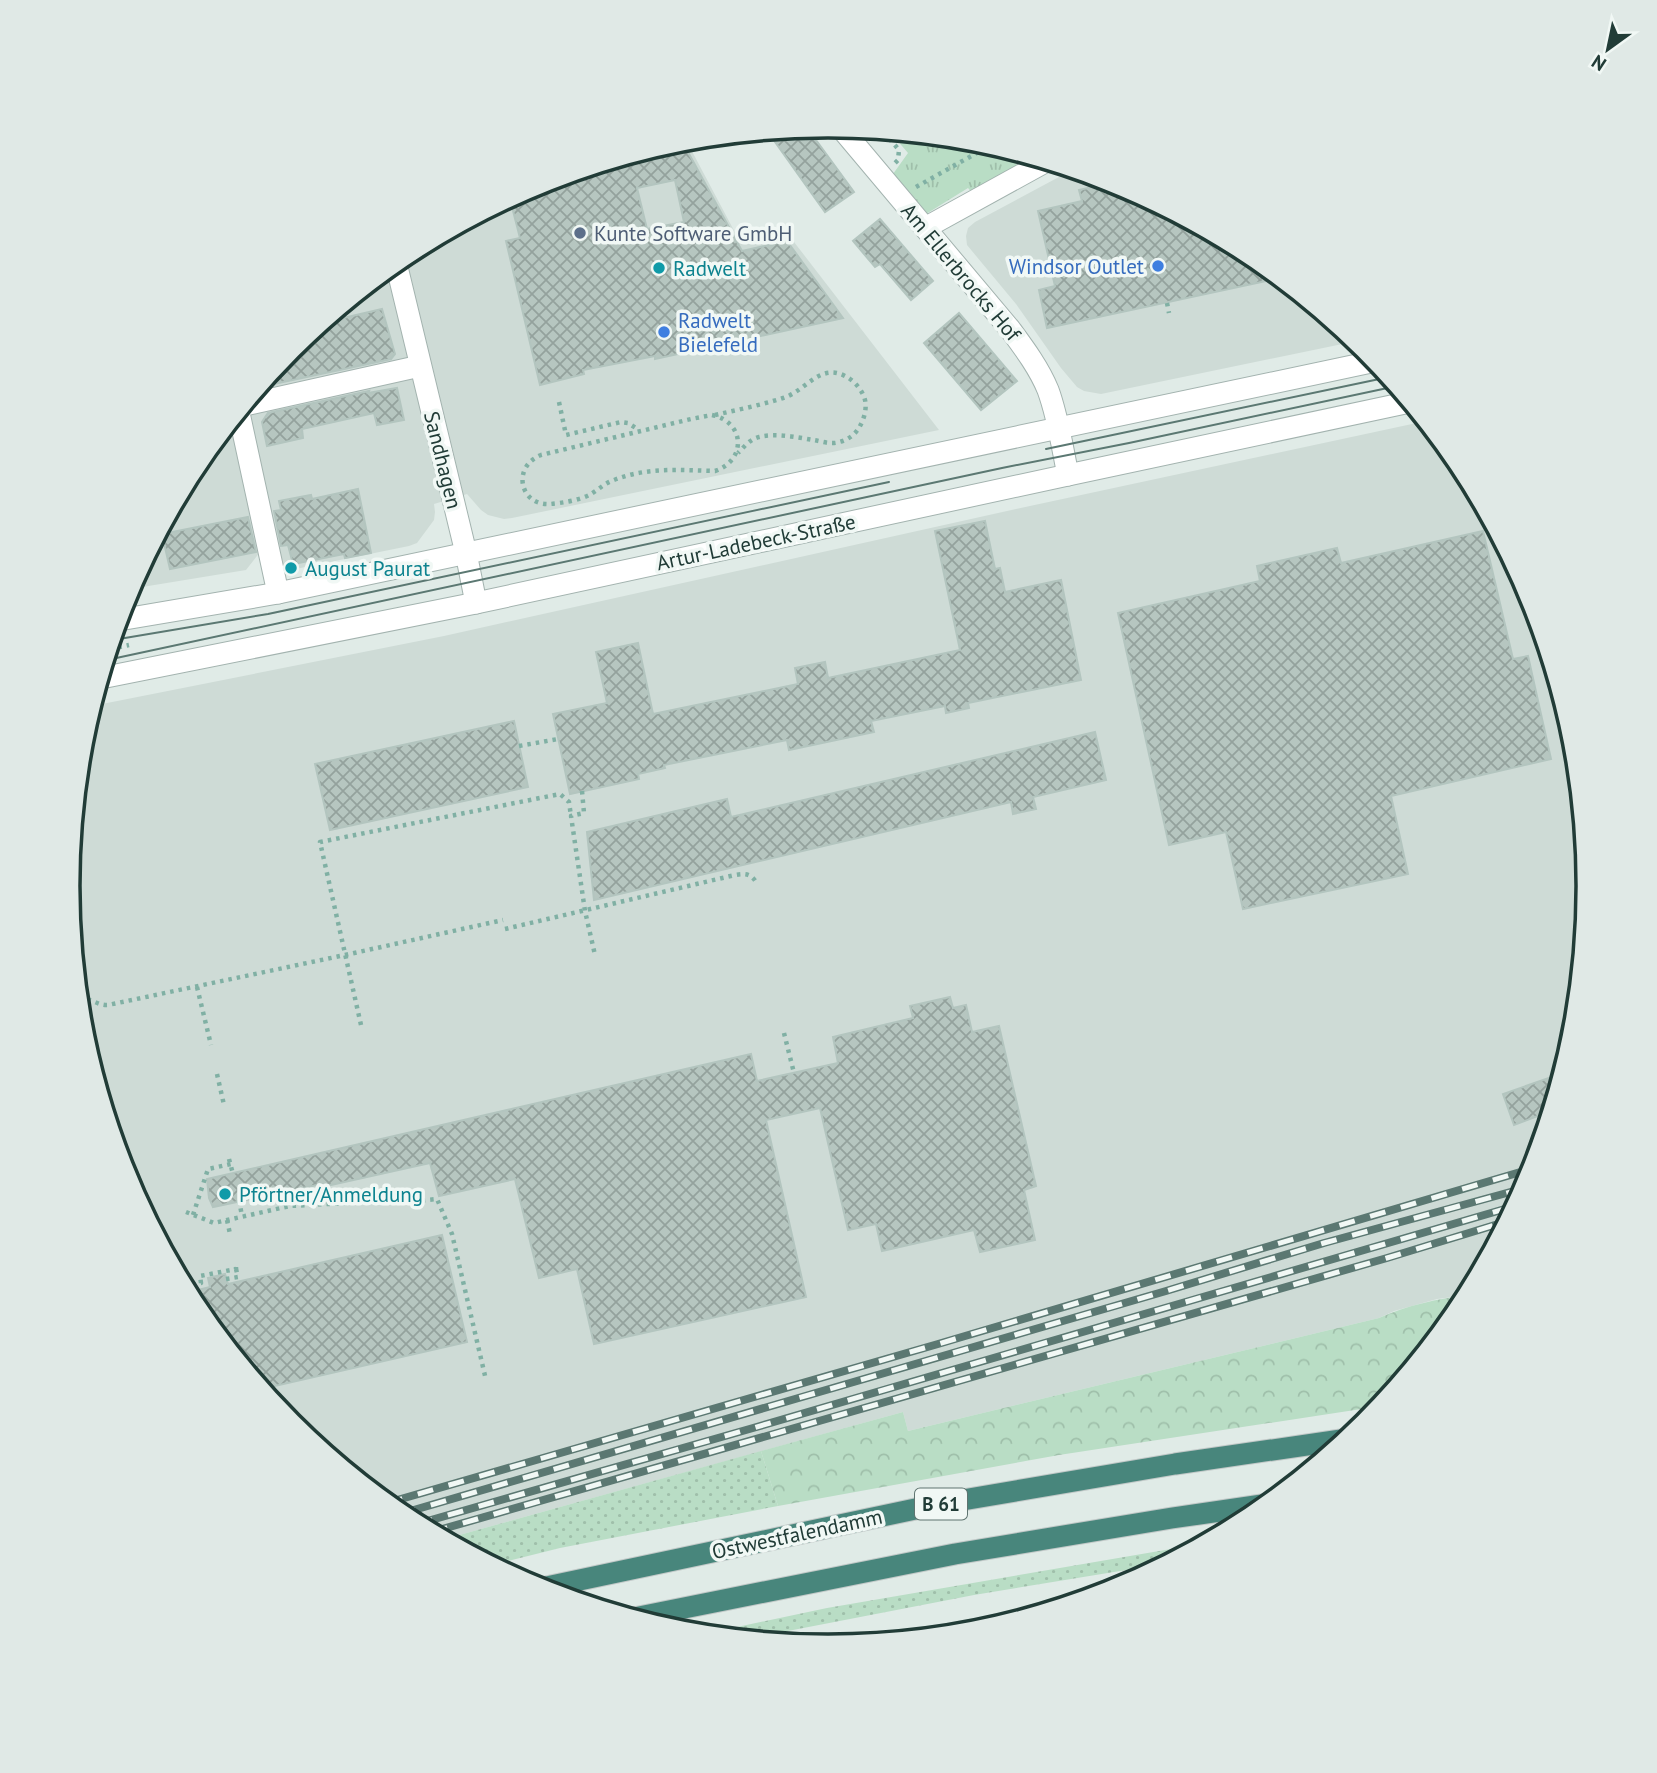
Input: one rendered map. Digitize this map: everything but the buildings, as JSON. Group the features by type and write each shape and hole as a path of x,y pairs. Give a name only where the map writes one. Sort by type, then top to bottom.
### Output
{"highway":[{"name":"Ostwestfalendamm","path":"559,1584 939,1504 1175,1464 1330,1442"},
{"path":"656,1614 955,1554 1245,1508"}],"street":[{"name":"Am Ellerbrocks Hof","path":"850,139 1031,358 1047,389 1059,428 1068,474"},
{"path":"925,228 1035,168"},
{"name":"Sandhagen","path":"399,275 476,603"},
{"path":"130,618 278,593 1363,364"},
{"path":"259,402 421,366"},
{"name":"Artur-Ladebeck-Straße","path":"111,676 476,603 1400,404"},
{"path":"241,423 278,593"}],"path":[{"path":"899,197 976,153"},
{"path":"1167,303 1169,313"},
{"path":"827,373 851,380 861,391 866,404 863,420 856,432 835,443 763,436 753,439 719,470 661,470 633,474 614,480 588,495 549,504 534,500 523,487 523,470 534,458 553,451 712,415 791,395 813,378 827,373"},
{"path":"559,402 566,435 621,422 640,431"},
{"path":"712,415 726,421 737,434 737,453"},
{"path":"120,647 129,645"},
{"path":"519,746 558,739"},
{"path":"571,816 584,813 582,791"},
{"path":"361,1026 320,842 560,794 569,802 585,911 595,955"},
{"path":"505,929 736,874 750,875 757,884"},
{"path":"90,1001 105,1006 503,920"},
{"path":"197,987 211,1045"},
{"path":"783,1033 794,1073"},
{"path":"218,1074 224,1105"},
{"path":"193,1214 208,1169 230,1161 233,1174"},
{"path":"186,1212 214,1223 290,1206 348,1203 366,1192 387,1191 406,1202 437,1199 452,1234 486,1380"},
{"path":"239,1200 242,1216"},
{"path":"227,1220 230,1234"},
{"path":"196,1284 201,1283 200,1276 236,1267 240,1278 226,1279"}],"shaded area":[{"path":"692,151 739,240 784,229 939,430 512,518 488,515 467,494 434,504 434,520 417,543 409,546 266,575 260,552 246,570 143,587 181,512 235,431 266,393 335,324 413,265 498,216 542,195 588,178 683,153"},
{"path":"1061,176 1069,178 1115,195 1203,239 1284,293 1343,344 1101,394 1084,391 1077,387 1061,368 1016,304 967,245 968,228"},
{"path":"1416,423 1476,512 1520,600 1551,693 1570,789 1576,886 1570,984 1551,1080 1520,1173 1476,1261 1453,1297 1394,1311 1379,1318 908,1431 903,1412 457,1536 454,1534 373,1480 335,1449 266,1380 207,1302 181,1260 137,1173 106,1080 87,984 82,935 82,838 87,789 104,704 444,636"}],"green space":[{"path":"899,142 974,153 1027,165 975,196 968,188 926,214 893,174 908,153"},
{"path":"1453,1297 1422,1342 1363,1409 1059,1455 778,1506 761,1451 903,1412 908,1431 1379,1318 1401,1309"},
{"path":"761,1451 778,1506 560,1548 507,1561 457,1536"},
{"path":"1175,1548 1135,1569 974,1595 778,1633 732,1628 827,1608"}],"tram line":[{"path":"1046,449 1378,379"},
{"path":"116,658 1386,388"},
{"path":"123,638 268,614 889,482"}],"railway":[{"path":"400,1499 1520,1172"},
{"path":"415,1510 1324,1243 1511,1192"},
{"path":"432,1520 1503,1210"},
{"path":"445,1528 1495,1225"}],"place":[{"name":"Kunte Software GmbH","path":"580,233"},
{"name":"Windsor Outlet","path":"1158,266"},
{"name":"Radwelt","path":"659,268"},
{"name":"Radwelt Bielefeld","path":"664,332"},
{"name":"August Paurat","path":"291,568"},
{"name":"Pförtner/Anmeldung","path":"225,1194"}]}
